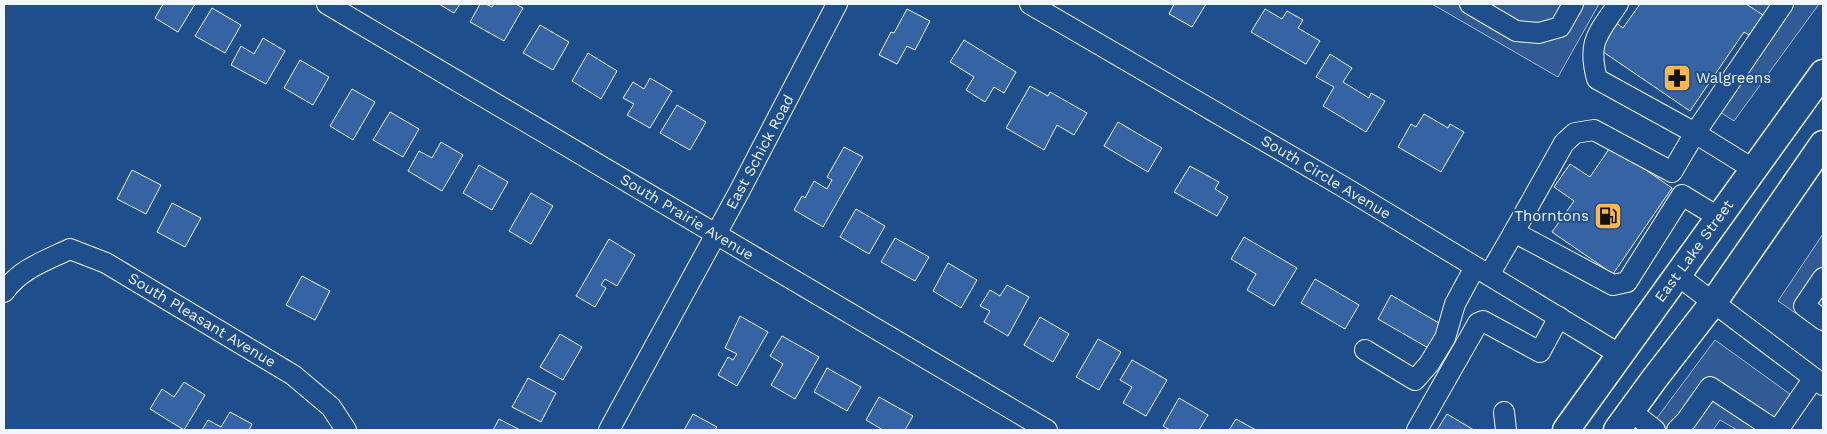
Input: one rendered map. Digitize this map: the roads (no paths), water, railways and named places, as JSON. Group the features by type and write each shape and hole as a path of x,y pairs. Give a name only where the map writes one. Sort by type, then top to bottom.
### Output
{"main road":[{"name":"East Lake Street","path":"1566,430 1823,73"},
{"path":"1624,420 1713,303 1823,144"}],"street":[{"name":"South Prairie Avenue","path":"327,4 1047,430"},
{"name":"East Schick Road","path":"609,430 716,235 837,4"},
{"name":"South Circle Avenue","path":"1030,4 1342,186 1619,354"},
{"path":"1470,4 1516,31 1539,32 1560,27 1573,4"},
{"path":"1618,4 1593,43 1593,63 1597,79 1695,133 1753,169"},
{"path":"1672,172 1695,133 1783,4"},
{"path":"1365,350 1415,380 1429,364 1444,338 1455,304 1514,232 1564,143 1575,134 1594,130 1672,172 1682,195 1718,218"},
{"path":"1514,232 1613,285 1627,282 1682,195"},
{"name":"South Pleasant Avenue","path":"4,292 21,272 70,249 106,263 293,375 331,407 346,430"},
{"path":"1676,430 1686,422 1710,387 1776,430 1819,381 1677,275"},
{"path":"1823,278 1804,306 1823,320"},
{"path":"1418,430 1478,323 1483,321 1494,326 1540,352 1558,317"},
{"path":"1624,420 1655,430"}],"place":[{"name":"Walgreens","path":"1677,78"},
{"name":"Thorntons","path":"1608,216"}]}
